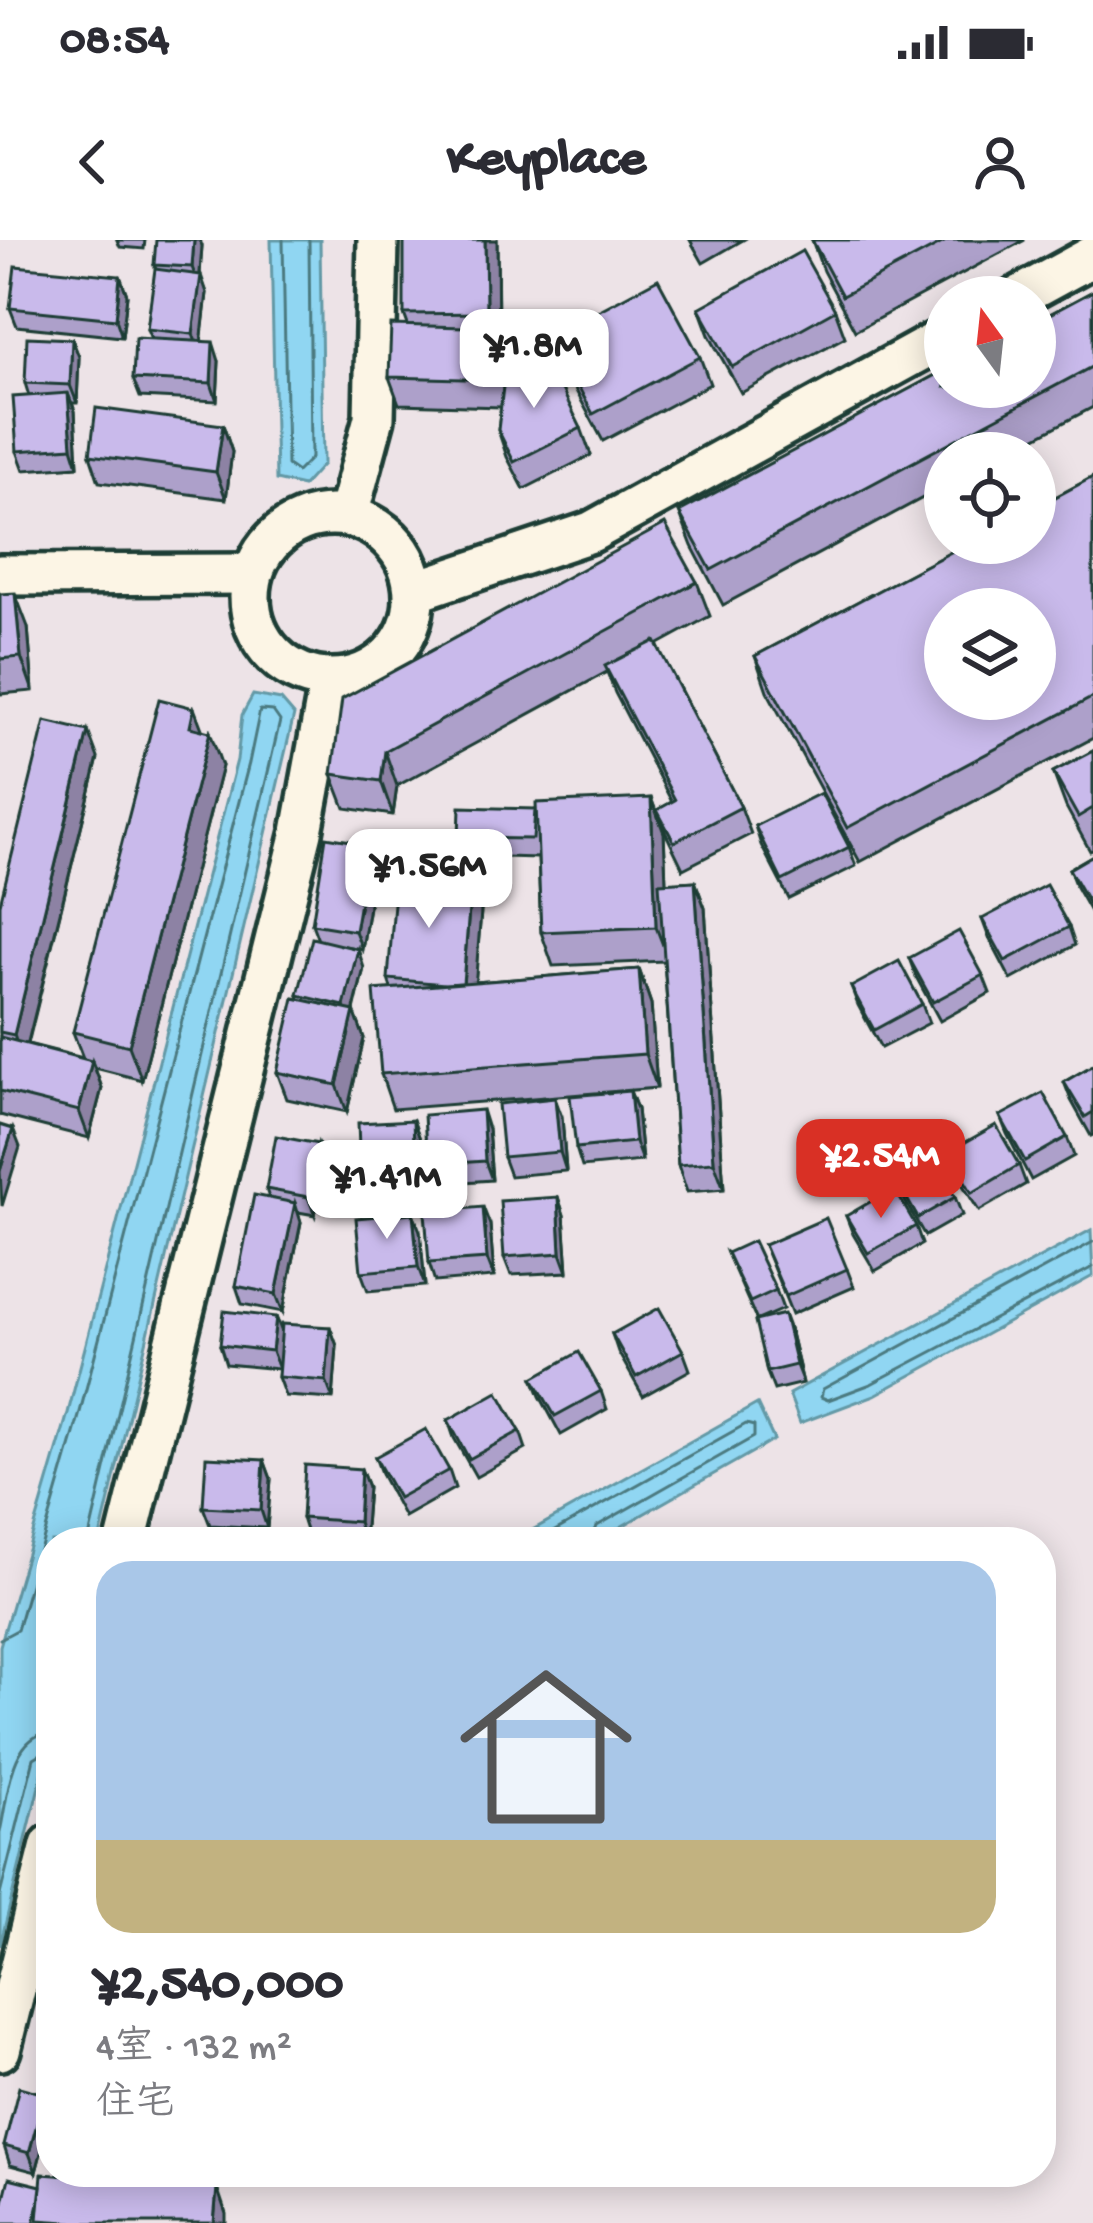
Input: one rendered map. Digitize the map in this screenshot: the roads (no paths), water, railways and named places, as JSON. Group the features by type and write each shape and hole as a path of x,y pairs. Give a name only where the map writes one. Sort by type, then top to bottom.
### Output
{"street":[{"path":"349,515 374,418 378,240"},
{"path":"1056,276 1093,256"},
{"path":"415,591 591,532 924,349"},
{"path":"318,515 349,515 381,530 405,556 415,591 410,625 392,654 364,673 330,680 294,670 265,646 250,612 252,574 265,547 289,526 318,515"},
{"path":"0,575 252,574"},
{"path":"130,1527 302,832 330,680"},
{"path":"0,2050 36,1905"}],"water":[{"path":"271,240 320,240 323,464 303,486 276,480"},
{"path":"253,695 281,700 294,715 103,1527 36,1527 36,1798 0,1946 0,1646 68,1413 237,760 242,715"},
{"path":"1091,1230 1093,1276 875,1395 800,1423 789,1394"},
{"path":"757,1404 774,1440 620,1527 538,1527"}]}
